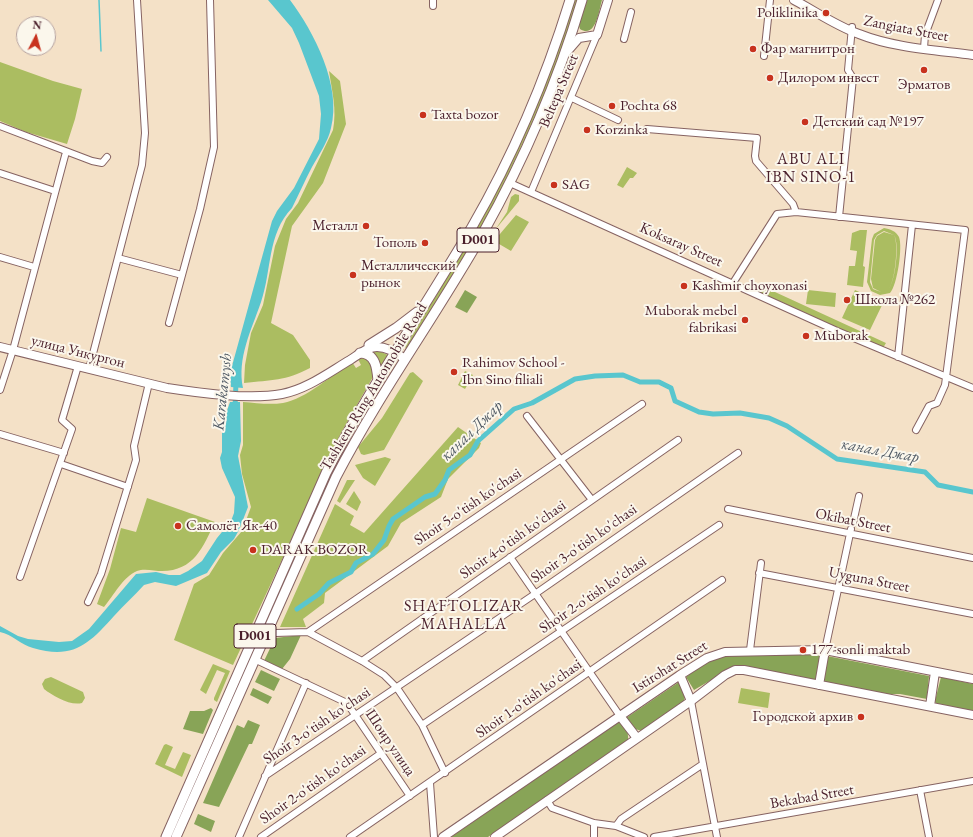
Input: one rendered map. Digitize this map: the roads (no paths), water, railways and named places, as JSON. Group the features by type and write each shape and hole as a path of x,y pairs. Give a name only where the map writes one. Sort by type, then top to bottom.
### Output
{"highway":[{"name":"Tashkent Ring Automobile Road","path":"424,306 473,225 502,169 547,68 570,0"},
{"name":"Tashkent Ring Automobile Road","path":"176,837 336,476 355,440 475,246 510,183 565,54 582,0"},
{"path":"369,345 396,328 424,306"},
{"name":"D001","path":"346,435 424,306"},
{"path":"360,353 368,355 375,361 378,382"},
{"name":"Tashkent Ring Automobile Road","path":"166,837 326,473 346,435"},
{"path":"346,435 355,440"},
{"path":"204,749 213,753"}],"main road":[{"name":"Beltepa Street","path":"597,35 608,0"},
{"name":"Zangiata Street","path":"794,0 852,29 884,41 973,51"},
{"name":"Zangiata Street","path":"802,0 852,29"},
{"path":"574,26 579,38"},
{"path":"565,54 579,38 597,35"},
{"name":"Zangiata Street","path":"924,46 973,55"},
{"path":"249,395 273,393 297,387 369,345 383,343 407,356"},
{"name":"улица Ункургон","path":"0,347 149,383 249,395"},
{"path":"249,395 274,395 299,389 360,353 377,347 397,350"},
{"name":"Istirohat Street","path":"443,837 680,675 713,655 725,652 750,650 825,650 973,679"},
{"path":"819,685 825,650"},
{"path":"494,837 691,701 725,675 738,670 973,715"},
{"path":"930,706 935,672"},
{"path":"680,675 691,701"},
{"path":"620,716 637,738"}],"street":[{"path":"89,369 142,165 145,133 137,0"},
{"path":"169,323 214,147 210,0"},
{"path":"764,56 770,0"},
{"path":"924,46 925,35 938,0"},
{"path":"624,39 631,12"},
{"path":"839,217 853,78 848,70 852,29"},
{"name":"Beltepa Street","path":"531,192 572,98 597,35"},
{"path":"572,98 618,120"},
{"path":"0,126 66,152 102,163 107,157"},
{"path":"648,129 757,138 756,160 793,204 796,212"},
{"path":"0,390 66,152"},
{"path":"0,173 55,191"},
{"name":"Koksaray Street","path":"510,183 898,358 973,388"},
{"path":"733,283 776,214 796,212 965,230 947,377 941,397 937,403 929,406 916,430"},
{"path":"898,358 912,225"},
{"path":"0,257 34,267"},
{"path":"118,258 182,275"},
{"path":"20,577 72,429 62,420 78,366"},
{"path":"88,602 101,574 136,460 134,446 149,383"},
{"name":"Shoir 5-o'tish ko'chasi","path":"308,632 642,404"},
{"path":"527,416 592,500"},
{"path":"0,434 64,453"},
{"name":"Shoir 4-o'tish ko'chasi","path":"362,661 678,440"},
{"name":"Shoir 3-o'tish ko'chasi","path":"266,776 535,594 738,453"},
{"path":"60,464 128,487"},
{"path":"853,522 858,496"},
{"name":"Okibat Street","path":"728,509 851,531 973,558"},
{"name":"Shoir 2-o'tish ko'chasi","path":"422,725 562,632 718,525"},
{"path":"825,650 851,531"},
{"path":"510,557 620,716"},
{"path":"750,650 760,563"},
{"name":"Uyguna Street","path":"759,573 973,614"},
{"name":"Shoir 1-o'tish ko'chasi","path":"350,837 445,773 722,580"},
{"path":"267,630 275,633 308,632 362,661 384,675 397,688 422,725 445,773"},
{"name":"Шоир улица","path":"254,659 347,703 380,754 410,796"},
{"path":"239,837 306,683"},
{"path":"691,701 717,837"},
{"name":"Shoir 2-o'tish ko'chasi","path":"261,837 380,754"},
{"path":"616,826 621,819 703,764"},
{"name":"Bekabad Street","path":"654,837 973,781"},
{"path":"430,783 434,837"},
{"path":"920,790 929,837"},
{"path":"547,800 552,808 594,823 616,826 644,837"},
{"path":"592,836 594,823"}],"water":[{"path":"268,0 290,0 308,28 324,60 333,95 333,112 330,133 326,143 309,172 292,208 278,229 274,241 261,302 243,355 243,388 231,387 230,378 232,366 272,221 277,211 294,188 319,139 321,114 319,96 299,43 292,28"},
{"path":"230,402 240,402 241,441 238,456 248,507 234,539 221,552 207,573 176,586 155,582 144,585 88,642 70,651 59,652 33,648 24,645 9,635 0,632 0,626 18,636 28,639 59,642 72,641 89,629 136,574 156,572 169,575 180,575 202,561 217,538 231,521 234,513 235,497 222,468 220,458 222,452 222,425"}],"waterway":[{"path":"99,0 101,51"},
{"name":"канал Джар","path":"297,609 319,594 329,583 351,572 356,563 373,554 384,540 393,519 425,497 435,494 445,480 449,470 470,455 478,441 514,409 532,403 575,379 595,376 623,375 640,382 659,382 671,388 675,401 699,412 713,414 740,413 769,418 787,426 837,459 925,472 938,485 973,492"},
{"name":"Karakamysh","path":"235,408 236,382"}],"place":[{"name":"Poliklinika","path":"826,13"},
{"name":"Фар магнитрон","path":"753,49"},
{"name":"Эрматов","path":"924,70"},
{"name":"Дилором инвест","path":"770,78"},
{"name":"Pochta 68","path":"612,106"},
{"name":"Taxta bozor","path":"423,115"},
{"name":"Детский сад №197","path":"805,122"},
{"name":"Korzinka","path":"587,130"},
{"name":"SAG","path":"554,185"},
{"name":"Металл","path":"366,226"},
{"name":"Тополь","path":"425,243"},
{"name":"Металлический рынок","path":"353,275"},
{"name":"Kashmir choyxonasi","path":"684,286"},
{"name":"Школа №262","path":"847,300"},
{"name":"Muborak mebel fabrikasi","path":"745,320"},
{"name":"Muborak","path":"806,336"},
{"name":"Rahimov School - Ibn Sino filiali","path":"454,372"},
{"name":"Самолёт Як-40","path":"178,526"},
{"name":"DARAK BOZOR","path":"253,550"},
{"name":"177-sonli maktab","path":"803,650"},
{"name":"Городской архив","path":"861,717"}],"district":[{"name":"ABU ALI IBN SINO-1","path":"811,169"},
{"name":"SHAFTOLIZAR MAHALLA","path":"464,616"}]}
